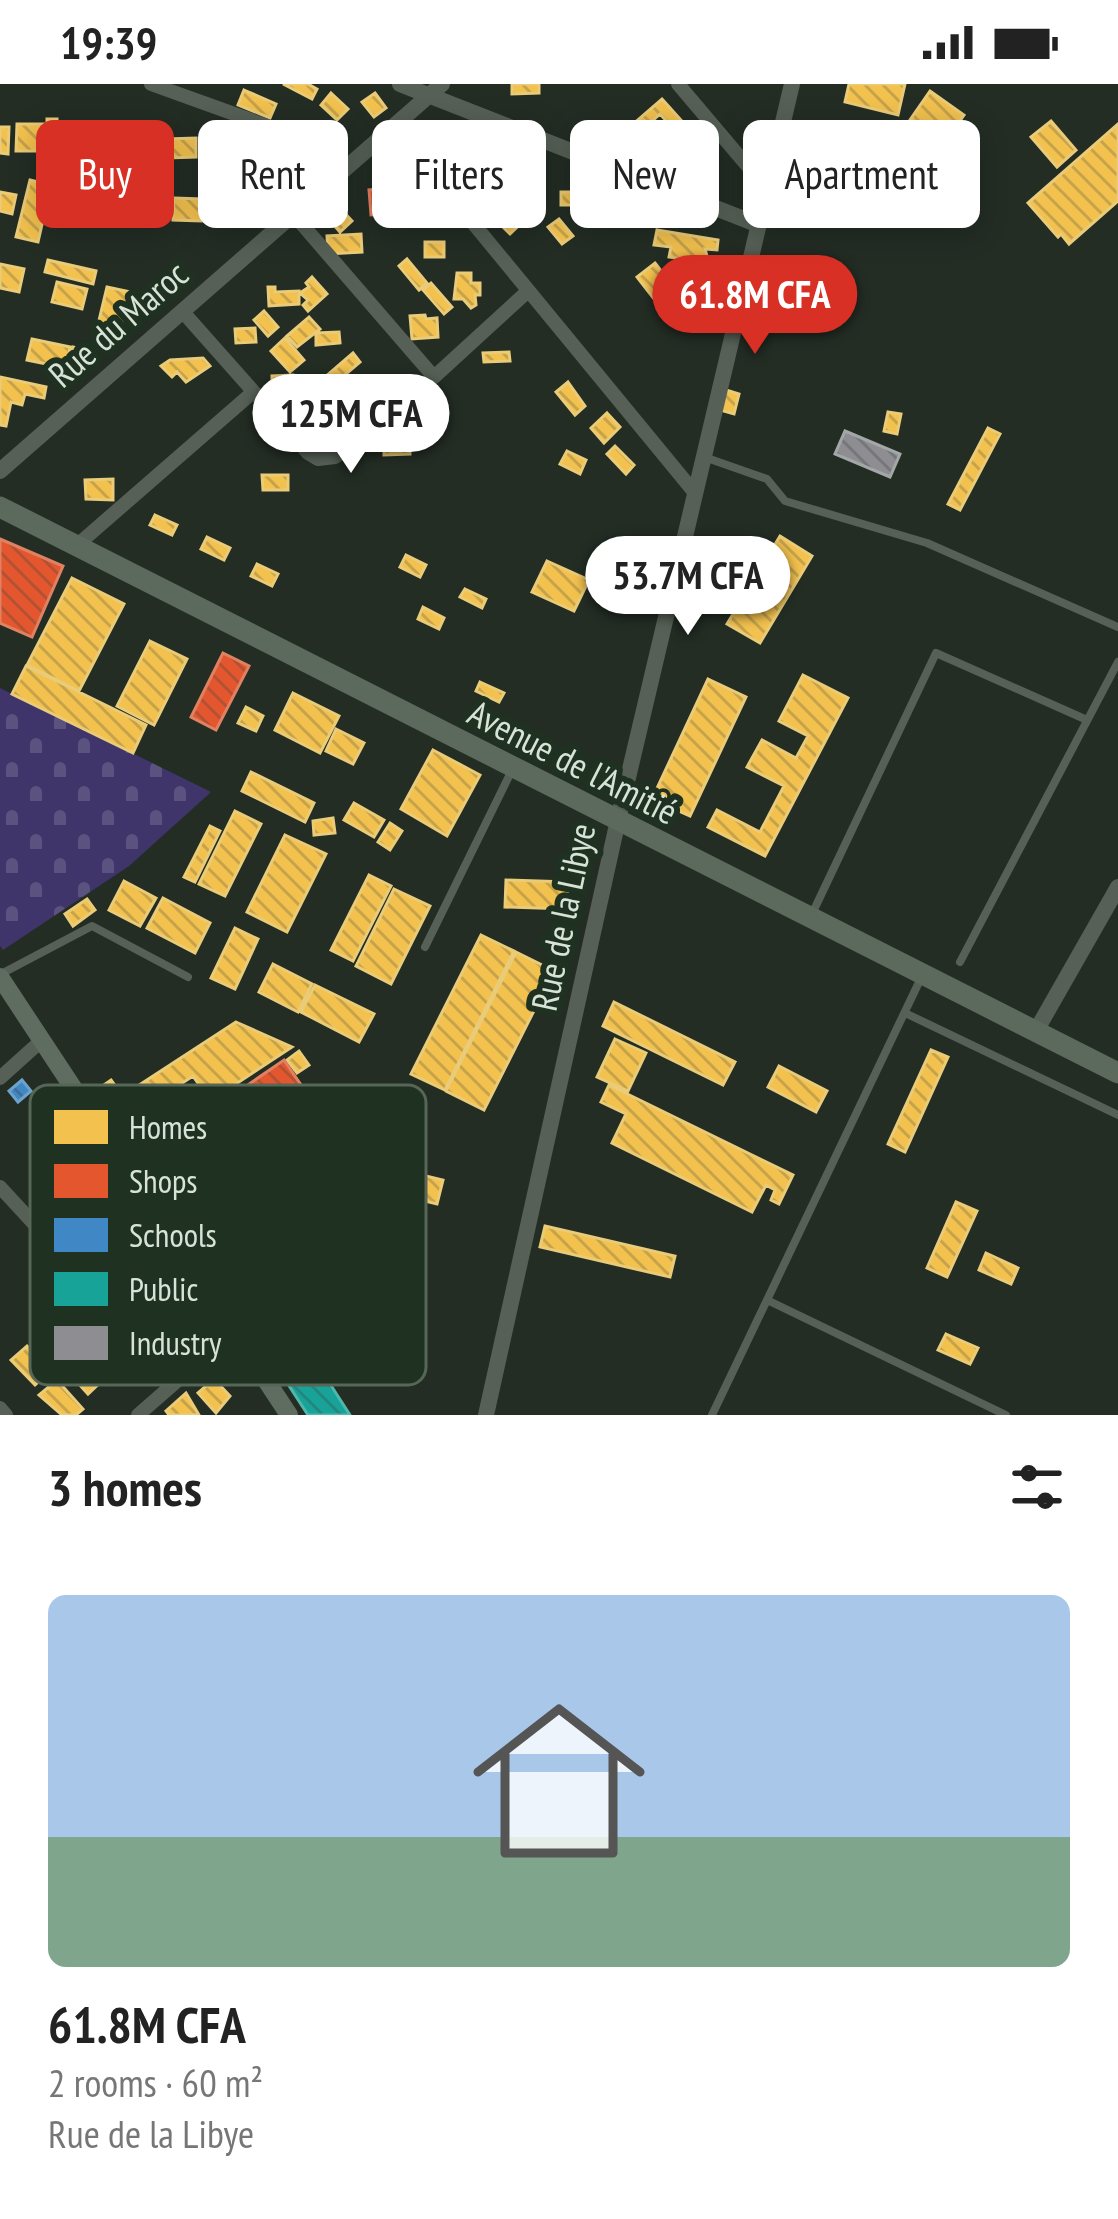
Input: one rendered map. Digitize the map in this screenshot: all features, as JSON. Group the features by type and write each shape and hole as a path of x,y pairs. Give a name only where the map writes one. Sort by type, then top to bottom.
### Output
{"main road":[{"name":"Avenue de l'Amitié","path":"0,507 1118,1073"},
{"path":"0,976 70,1085"},
{"path":"269,1385 289,1415"}],"street":[{"path":"151,84 252,120"},
{"path":"400,84 435,90 743,218"},
{"path":"678,84 743,161"},
{"name":"Rue de la Libye","path":"784,120 792,84"},
{"name":"Rue du Maroc","path":"402,120 435,90"},
{"name":"Rue du Maroc","path":"348,166 372,146"},
{"name":"Rue du Maroc","path":"0,471 278,228"},
{"path":"304,228 434,377"},
{"path":"477,228 695,493"},
{"name":"Rue de la Libye","path":"486,1415 618,820 758,228"},
{"path":"182,312 308,453 326,460 434,377 528,291"},
{"path":"75,547 252,393"},
{"path":"1036,1031 1118,886"},
{"path":"0,1078 41,1041"},
{"path":"0,1187 30,1220"},
{"path":"138,1415 173,1385"},
{"path":"0,1408 7,1415"}],"lane":[{"path":"705,458 767,479 785,501 927,543 1118,627"},
{"path":"810,919 937,652 1087,720"},
{"path":"960,962 1118,662"},
{"path":"425,946 513,768"},
{"path":"0,976 92,926 188,977"},
{"path":"712,1415 922,976"},
{"path":"904,1013 1118,1115"},
{"path":"767,1300 1006,1415"}],"green space":[{"path":"0,688 211,792 129,866 3,950 0,946"}],"building: Homes":[{"path":"283,84 308,84 317,89 312,99"},
{"path":"512,84 539,84 539,93 512,94"},
{"path":"849,84 905,84 898,115 845,102"},
{"path":"244,90 276,104 270,118 238,105"},
{"path":"930,91 964,115 960,120 910,120"},
{"path":"331,93 348,109 337,120 321,105"},
{"path":"375,93 386,108 374,117 362,102"},
{"path":"662,99 681,120 665,120 660,114 653,120 638,120"},
{"path":"1051,121 1076,150 1057,167 1031,137"},
{"path":"17,124 36,124 36,151 16,151"},
{"path":"1118,124 1118,201 1069,244 1028,203"},
{"path":"0,127 9,127 8,154 0,153"},
{"path":"196,138 196,157 174,158 174,139"},
{"path":"30,180 36,181 36,228 41,228 38,242 16,237"},
{"path":"0,192 16,195 12,214 0,211"},
{"path":"561,192 570,192 570,205 561,205"},
{"path":"174,198 198,199 198,221 174,220"},
{"path":"559,219 573,236 562,244 548,227"},
{"path":"657,230 718,240 717,250 705,249 709,263 669,257 671,247 654,245"},
{"path":"361,234 362,252 328,254 327,236"},
{"path":"425,242 444,242 444,257 425,257"},
{"path":"407,259 427,283 419,290 399,266"},
{"path":"48,260 96,271 93,284 45,272"},
{"path":"655,263 672,285 654,299 637,277"},
{"path":"0,264 24,269 19,292 0,288"},
{"path":"457,273 471,273 471,283 480,283 480,295 475,295 476,305 471,308 463,299 454,299"},
{"path":"312,277 327,294 308,311 303,305 308,300 300,293"},
{"path":"57,282 87,289 82,309 52,302"},
{"path":"431,283 452,307 444,314 423,290"},
{"path":"107,287 130,292 117,342 95,337"},
{"path":"268,287 275,287 275,292 299,291 299,304 269,306"},
{"path":"264,311 278,327 268,336 254,320"},
{"path":"425,315 426,319 437,318 438,337 412,339 410,316"},
{"path":"309,317 320,329 297,347 287,336"},
{"path":"255,328 256,342 236,343 235,329"},
{"path":"339,332 340,343 316,345 316,333"},
{"path":"285,338 304,360 290,372 271,351"},
{"path":"32,339 70,347 66,368 27,360"},
{"path":"73,347 85,350 81,369 69,367"},
{"path":"509,352 510,361 484,362 483,353"},
{"path":"353,353 360,362 340,379 354,395 345,403 324,378"},
{"path":"203,358 210,366 186,382 161,366 170,360"},
{"path":"293,375 294,392 279,392 272,384 272,376"},
{"path":"0,377 46,387 44,398 25,394 22,405 11,402 6,426 0,425"},
{"path":"568,382 585,406 575,415 556,392"},
{"path":"726,390 739,394 734,414 720,410"},
{"path":"336,393 353,414 340,426 321,405"},
{"path":"418,409 440,409 441,431 419,432"},
{"path":"888,412 901,414 897,434 884,431"},
{"path":"607,413 620,427 604,443 591,428"},
{"path":"325,418 326,434 311,435 310,419"},
{"path":"988,428 1000,434 960,510 948,504"},
{"path":"384,441 410,441 410,454 384,455"},
{"path":"615,446 634,465 626,474 607,454"},
{"path":"567,451 586,460 580,474 560,464"},
{"path":"262,475 288,475 288,490 263,490"},
{"path":"113,479 113,500 86,499 85,480"},
{"path":"155,515 177,525 172,535 150,525"},
{"path":"780,536 812,556 760,643 727,624"},
{"path":"207,537 230,548 224,560 201,549"},
{"path":"406,555 426,565 420,577 400,567"},
{"path":"547,561 589,580 574,611 532,592"},
{"path":"257,564 278,574 272,586 251,576"},
{"path":"72,578 124,604 79,691 27,665"},
{"path":"465,589 486,599 482,608 460,597"},
{"path":"423,607 444,618 439,629 418,619"},
{"path":"150,641 187,659 154,725 117,706"},
{"path":"26,666 146,725 133,753 12,694"},
{"path":"803,675 848,698 765,856 708,827 717,810 760,832 784,786 747,767 762,740 796,758 808,736 779,721"},
{"path":"708,679 746,697 690,816 652,799"},
{"path":"480,682 504,693 499,702 476,691"},
{"path":"293,693 339,716 320,753 275,730"},
{"path":"246,707 263,716 256,731 238,723"},
{"path":"336,729 364,743 353,764 326,751"},
{"path":"433,750 480,775 447,836 401,809"},
{"path":"251,772 314,803 305,822 242,791"},
{"path":"354,803 384,820 374,837 344,820"},
{"path":"235,811 261,824 225,896 199,884"},
{"path":"333,818 335,833 314,835 313,821"},
{"path":"390,823 402,831 390,850 378,842"},
{"path":"210,826 220,831 195,882 184,877"},
{"path":"285,835 326,854 287,932 247,912"},
{"path":"369,875 391,886 353,961 331,950"},
{"path":"506,880 568,882 567,909 505,907"},
{"path":"124,881 156,898 140,926 109,910"},
{"path":"394,889 430,906 391,984 356,966"},
{"path":"163,898 210,923 195,953 147,928"},
{"path":"87,899 95,910 73,926 65,914"},
{"path":"235,928 258,939 235,989 211,978"},
{"path":"481,935 514,951 445,1090 411,1074"},
{"path":"516,952 554,971 484,1110 446,1091"},
{"path":"273,964 312,984 298,1012 259,992"},
{"path":"315,985 374,1014 359,1042 301,1012"},
{"path":"614,1002 735,1062 723,1085 603,1026"},
{"path":"236,1022 292,1047 234,1085 199,1085 193,1076 179,1085 139,1085"},
{"path":"615,1039 646,1053 628,1091 597,1077"},
{"path":"931,1050 948,1057 905,1152 888,1144"},
{"path":"299,1051 309,1065 297,1073 287,1060"},
{"path":"779,1066 827,1091 816,1112 768,1087"},
{"path":"609,1085 793,1175 779,1204 771,1200 775,1190 766,1185 752,1212 612,1143 626,1114 601,1102"},
{"path":"426,1176 443,1180 437,1204 426,1201"},
{"path":"956,1202 977,1211 947,1277 927,1268"},
{"path":"545,1226 675,1256 670,1277 540,1247"},
{"path":"986,1253 1018,1268 1011,1284 979,1270"},
{"path":"946,1334 978,1348 970,1364 938,1350"},
{"path":"27,1346 30,1349 30,1380 11,1360"},
{"path":"51,1385 61,1385 83,1409 76,1415 62,1415 39,1395"},
{"path":"207,1385 220,1385 230,1396 216,1413 198,1393"},
{"path":"186,1393 199,1415 169,1415 166,1411"}],"building: Shops":[{"path":"0,539 63,566 32,637 0,623"},
{"path":"638,570 654,573 648,603 633,600"},
{"path":"223,653 249,666 216,730 191,717"},
{"path":"284,1060 301,1085 248,1085"}],"building: Schools":[{"path":"22,1080 30,1090 18,1102 9,1091"}],"building: Public":[{"path":"288,1385 331,1385 350,1415 308,1415"}],"building: Industry":[{"path":"845,431 900,454 890,477 835,454"}]}
